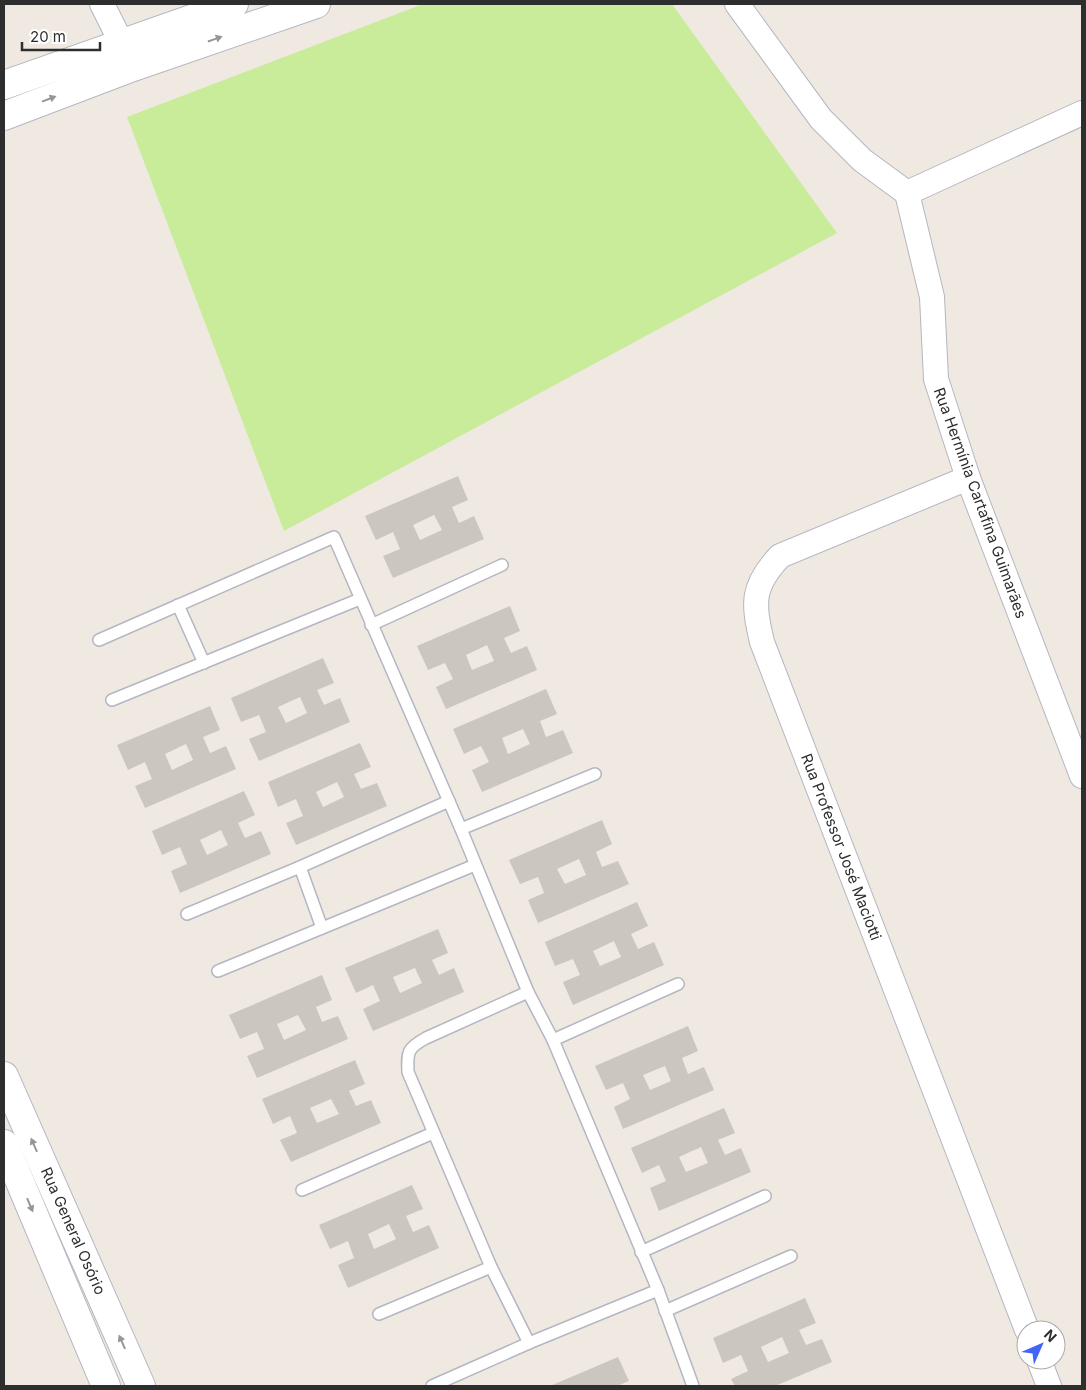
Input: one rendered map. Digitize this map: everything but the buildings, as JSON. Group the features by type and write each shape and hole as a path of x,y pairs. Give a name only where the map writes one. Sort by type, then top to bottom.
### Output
{"street":[{"path":"102,4 133,67"},
{"path":"4,85 234,4"},
{"path":"4,116 133,67 316,4"},
{"path":"737,4 821,119 862,160 907,193 1082,113"},
{"name":"Rua Hermínia Cartafina Guimarães","path":"907,193 932,297 936,379 968,478 1082,776"},
{"name":"Rua Professor José Maciotti","path":"968,478 780,556 759,583 756,599 756,618 762,642 1024,1320"},
{"name":"Rua General Osório","path":"4,1076 142,1386"},
{"name":"Rua General Osório","path":"4,1144 106,1386"},
{"path":"1043,1370 1049,1386"}],"lane":[{"path":"99,640 334,537 461,829 528,992 553,1040 658,1290 693,1386"},
{"path":"372,625 502,565"},
{"path":"112,700 360,599"},
{"path":"178,605 204,663"},
{"path":"461,829 595,774"},
{"path":"187,914 300,868 449,801"},
{"path":"218,971 475,865"},
{"path":"300,868 322,928"},
{"path":"553,1040 678,984"},
{"path":"528,992 426,1038 412,1046 407,1055 408,1072 433,1133 491,1267 529,1343"},
{"path":"302,1190 433,1133"},
{"path":"642,1252 765,1196"},
{"path":"666,1311 791,1256"},
{"path":"379,1314 491,1267"},
{"path":"432,1386 529,1343 658,1290"}],"green space":[{"path":"423,4 672,4 837,233 284,531 127,117"}]}
